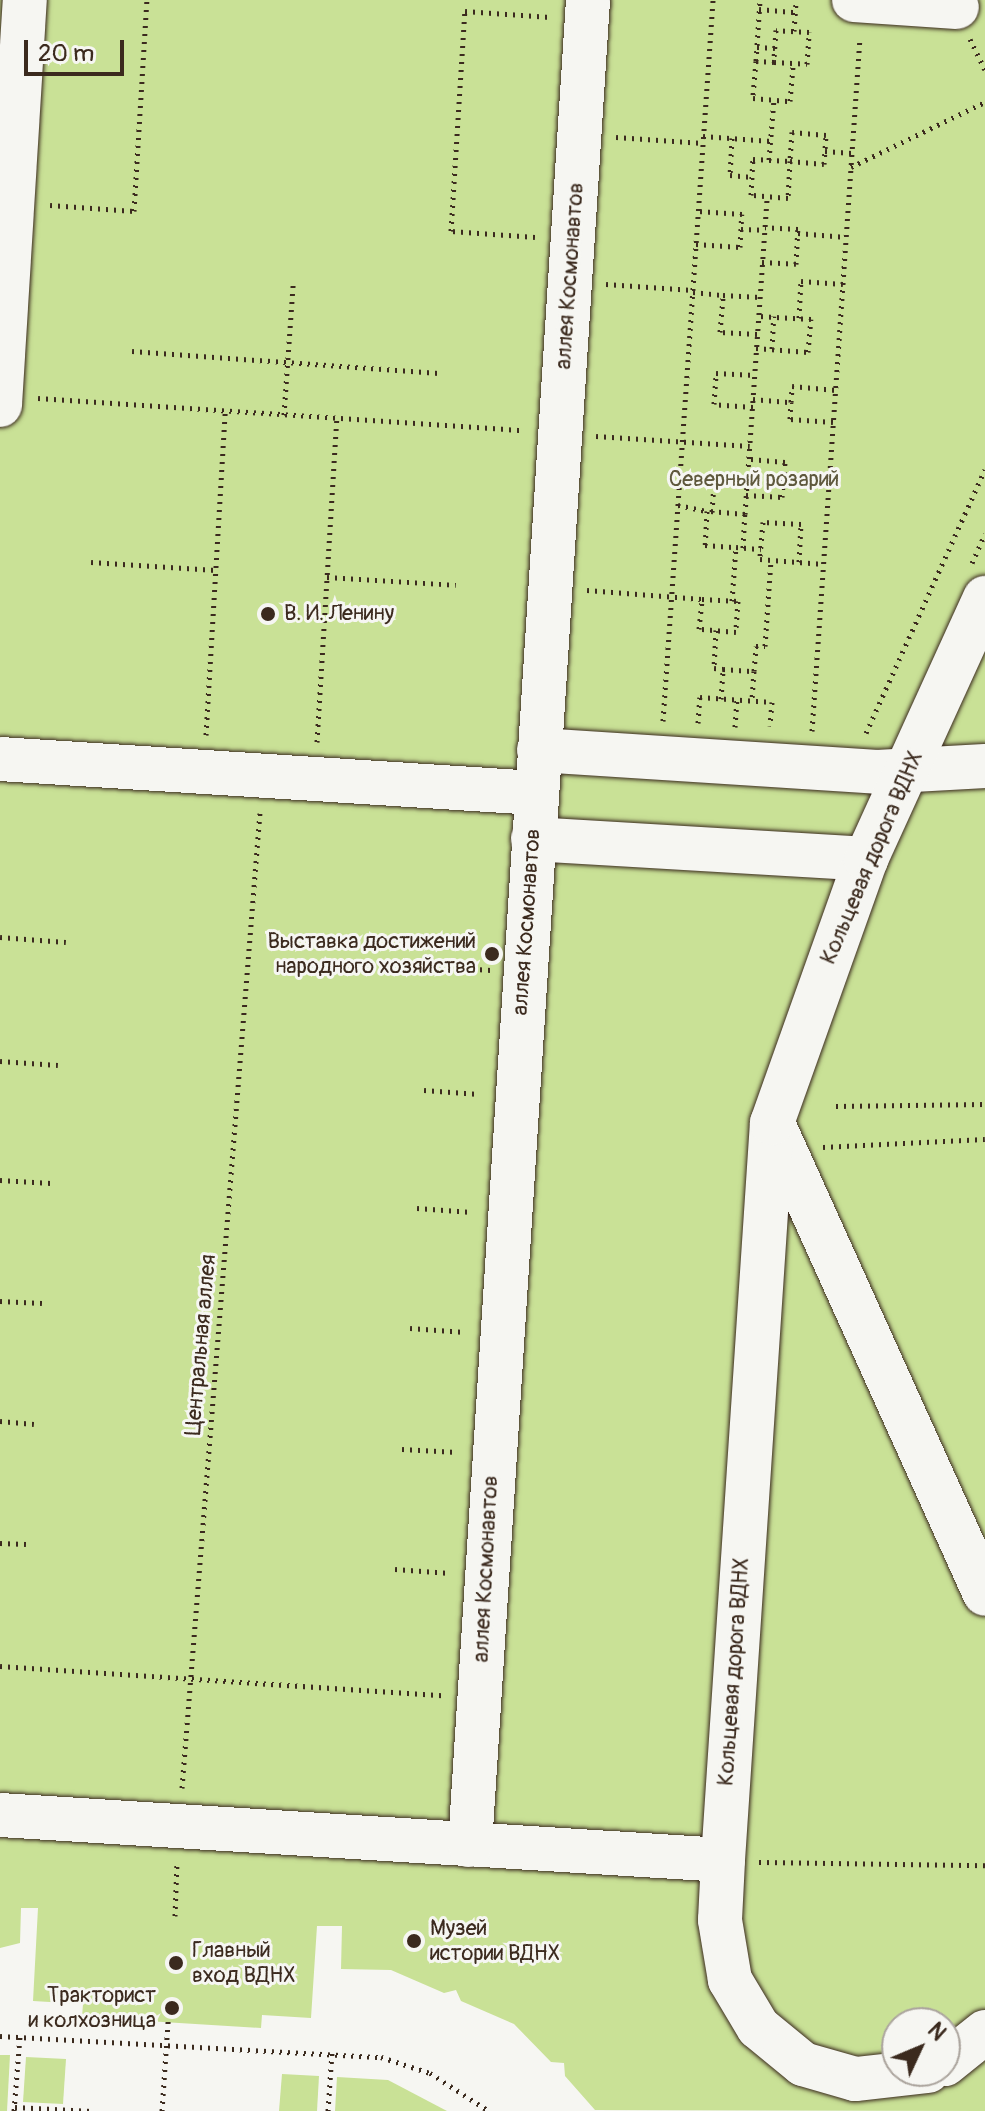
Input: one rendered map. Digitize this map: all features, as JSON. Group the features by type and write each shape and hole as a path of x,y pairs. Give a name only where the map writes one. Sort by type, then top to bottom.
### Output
{"street":[{"path":"0,405 25,0"},
{"path":"854,0 957,7"},
{"name":"аллея Космонавтов","path":"470,1845 523,972 587,10"},
{"name":"Кольцевая дорога ВДНХ","path":"881,2076 855,2079 803,2064 758,2027 730,1980 720,1920 759,1279 781,1142 866,859 985,598"},
{"path":"539,750 809,768 906,771 985,766"},
{"path":"0,759 536,793"},
{"path":"533,839 866,859"},
{"path":"781,1142 985,1594"},
{"path":"759,1279 777,1260 798,1253 825,1260 845,1283"},
{"path":"0,1815 723,1860"},
{"path":"961,2051 985,2032"}],"path":[{"path":"12,203 134,211 147,0"},
{"path":"678,759 671,597 713,0"},
{"path":"760,0 753,98 790,101 793,63"},
{"path":"794,31 796,0"},
{"path":"809,768 862,1"},
{"path":"759,9 795,12"},
{"path":"587,10 465,11 451,231 693,291 760,297"},
{"path":"756,61 807,64 809,32 776,30 774,62"},
{"path":"757,47 775,48"},
{"path":"769,160 774,99"},
{"path":"851,167 985,102"},
{"path":"752,177 751,195 788,198 790,161 792,132 826,135 824,164 790,161 753,159 752,177"},
{"path":"579,135 771,141"},
{"path":"732,138 730,175 752,177"},
{"path":"825,151 852,153"},
{"path":"732,601 745,514 767,196"},
{"path":"696,244 740,247 742,214 698,211"},
{"path":"741,229 765,228 846,237"},
{"path":"762,262 796,264 798,233"},
{"path":"799,318 801,281 843,284"},
{"path":"284,415 293,285"},
{"path":"723,295 720,332 757,334"},
{"path":"756,348 808,352 811,319 759,316"},
{"path":"772,349 774,316"},
{"path":"132,351 442,373"},
{"path":"753,407 714,404 716,373 755,375"},
{"path":"833,422 790,419 792,386 836,390"},
{"path":"1,395 750,446"},
{"path":"753,399 791,402"},
{"path":"203,772 225,411"},
{"path":"314,779 337,418"},
{"path":"746,495 782,497 785,462 749,459"},
{"path":"809,768 985,470"},
{"path":"747,484 714,481 705,545 761,549"},
{"path":"678,505 710,512 745,514"},
{"path":"799,562 801,524 763,522 760,559 824,564"},
{"path":"752,701 756,646 765,646 771,560"},
{"path":"91,562 216,570"},
{"path":"327,577 456,585"},
{"path":"548,588 738,601 736,632 699,629 702,599"},
{"path":"716,630 714,668 754,671"},
{"path":"721,699 723,669"},
{"path":"678,759 700,697 772,702 809,768"},
{"name":"Центральная аллея","path":"175,1916 190,1676 263,776"},
{"path":"0,937 66,942"},
{"path":"432,966 523,972"},
{"path":"0,1061 58,1065"},
{"path":"424,1090 516,1096"},
{"path":"836,1106 985,1104"},
{"path":"781,1142 985,1139"},
{"path":"0,1180 51,1183"},
{"path":"417,1208 509,1214"},
{"path":"0,1301 42,1303"},
{"path":"410,1328 501,1334"},
{"path":"0,1421 34,1424"},
{"path":"402,1449 493,1455"},
{"path":"0,1543 26,1544"},
{"path":"395,1569 486,1575"},
{"path":"0,1666 190,1676 479,1698"},
{"path":"723,1860 985,1865"},
{"path":"162,2111 169,2007"},
{"path":"0,2036 332,2052 406,2064 489,2111"},
{"path":"20,2037 14,2109 92,2111"},
{"path":"328,2111 332,2052"}],"green space":[{"name":"Выставка достижений народного хозяйства","path":"0,0 985,0 985,2111 595,2110 565,2076 564,2063 551,2062 514,2024 461,2001 456,1990 444,1993 391,1970 341,1969 342,1926 317,1926 311,2018 262,2015 261,2028 82,2017 83,2004 33,2001 38,1908 21,1908 20,1943 0,1948"},
{"path":"0,2055 10,2055 7,2111 0,2111"},
{"path":"26,2057 66,2059 63,2104 23,2102"},
{"path":"282,2074 319,2076 317,2111 279,2111"},
{"path":"337,2077 388,2080 447,2111 335,2111"}],"place":[{"name":"В. И. Ленину","path":"268,614"},
{"name":"Выставка достижений народного хозяйства","path":"492,954"},
{"name":"Музей истории ВДНХ","path":"414,1941"},
{"name":"Главный вход ВДНХ","path":"176,1963"},
{"name":"Тракторист и колхозница","path":"172,2008"}],"park label":[{"name":"Северный розарий","path":"754,480"}]}
